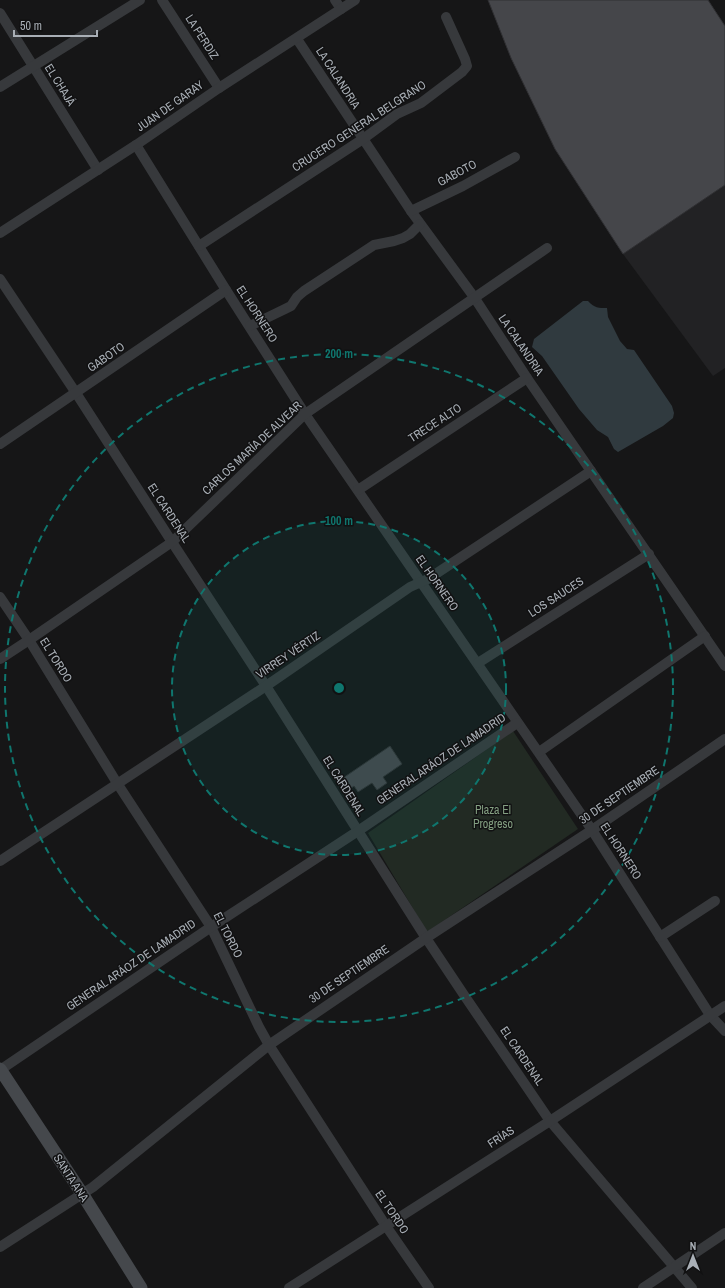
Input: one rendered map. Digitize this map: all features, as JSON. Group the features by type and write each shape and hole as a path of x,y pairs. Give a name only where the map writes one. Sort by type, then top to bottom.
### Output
{"street":[{"path":"0,87 140,0"},
{"name":"LA PERDIZ","path":"162,0 219,88"},
{"path":"336,0 341,9"},
{"name":"JUAN DE GARAY","path":"0,233 355,0"},
{"name":"EL CHAJÁ","path":"0,13 98,170"},
{"name":"CRUCERO GENERAL BELGRANO","path":"199,246 363,139 397,114 421,103 462,72 467,66 465,59 446,17"},
{"name":"LA CALANDRIA","path":"297,39 411,211 474,297 527,378 725,666"},
{"name":"EL HORNERO","path":"136,145 305,414 592,830 710,1015 725,1031"},
{"name":"GABOTO","path":"411,211 463,186 515,157"},
{"path":"250,326 291,306 297,297 304,291 374,245 403,238 410,234 420,224"},
{"name":"CARLOS MARÍA DE ALVEAR","path":"0,659 172,542 305,414 547,248"},
{"name":"EL CARDENAL","path":"0,279 76,393 266,686 426,938 550,1121 692,1288"},
{"name":"GABOTO","path":"0,444 226,290"},
{"name":"TRECE ALTO","path":"358,490 527,378"},
{"name":"VIRREY VÉRTIZ","path":"0,861 266,686 410,587 428,579 591,471"},
{"name":"LOS SAUCES","path":"478,663 649,554"},
{"name":"EL TORDO","path":"0,597 29,640 117,783 211,927 258,1028 386,1226 428,1288"},
{"path":"539,752 705,636"},
{"name":"GENERAL ARÁOZ DE LAMADRID","path":"0,1070 517,723"},
{"name":"30 DE SEPTIEMBRE","path":"0,1247 82,1195 269,1045 426,938 592,830 725,739"},
{"path":"660,937 716,901"},
{"name":"FRÍAS","path":"289,1288 550,1121 725,1006"},
{"name":"SANTA ANA","path":"0,1070 141,1288"},
{"path":"643,1288 725,1233"}],"shaded area":[{"path":"488,0 708,0 725,26 725,368 713,376 623,254 555,149 511,58"},
{"path":"583,301 588,301 597,307 607,308 608,317 620,341 627,349 634,350 672,406 674,413 673,418 663,426 618,452 614,449 608,437 597,430 579,409 542,356 532,347 534,339"}],"green space":[{"name":"Plaza El Progreso","path":"513,731 578,829 427,932 368,833"}],"building":[{"path":"488,0 708,0 725,26 725,185 623,254 555,149 511,58"},
{"path":"390,746 402,764 383,777 387,783 377,790 372,783 358,792 354,786 350,789 343,778"}]}
